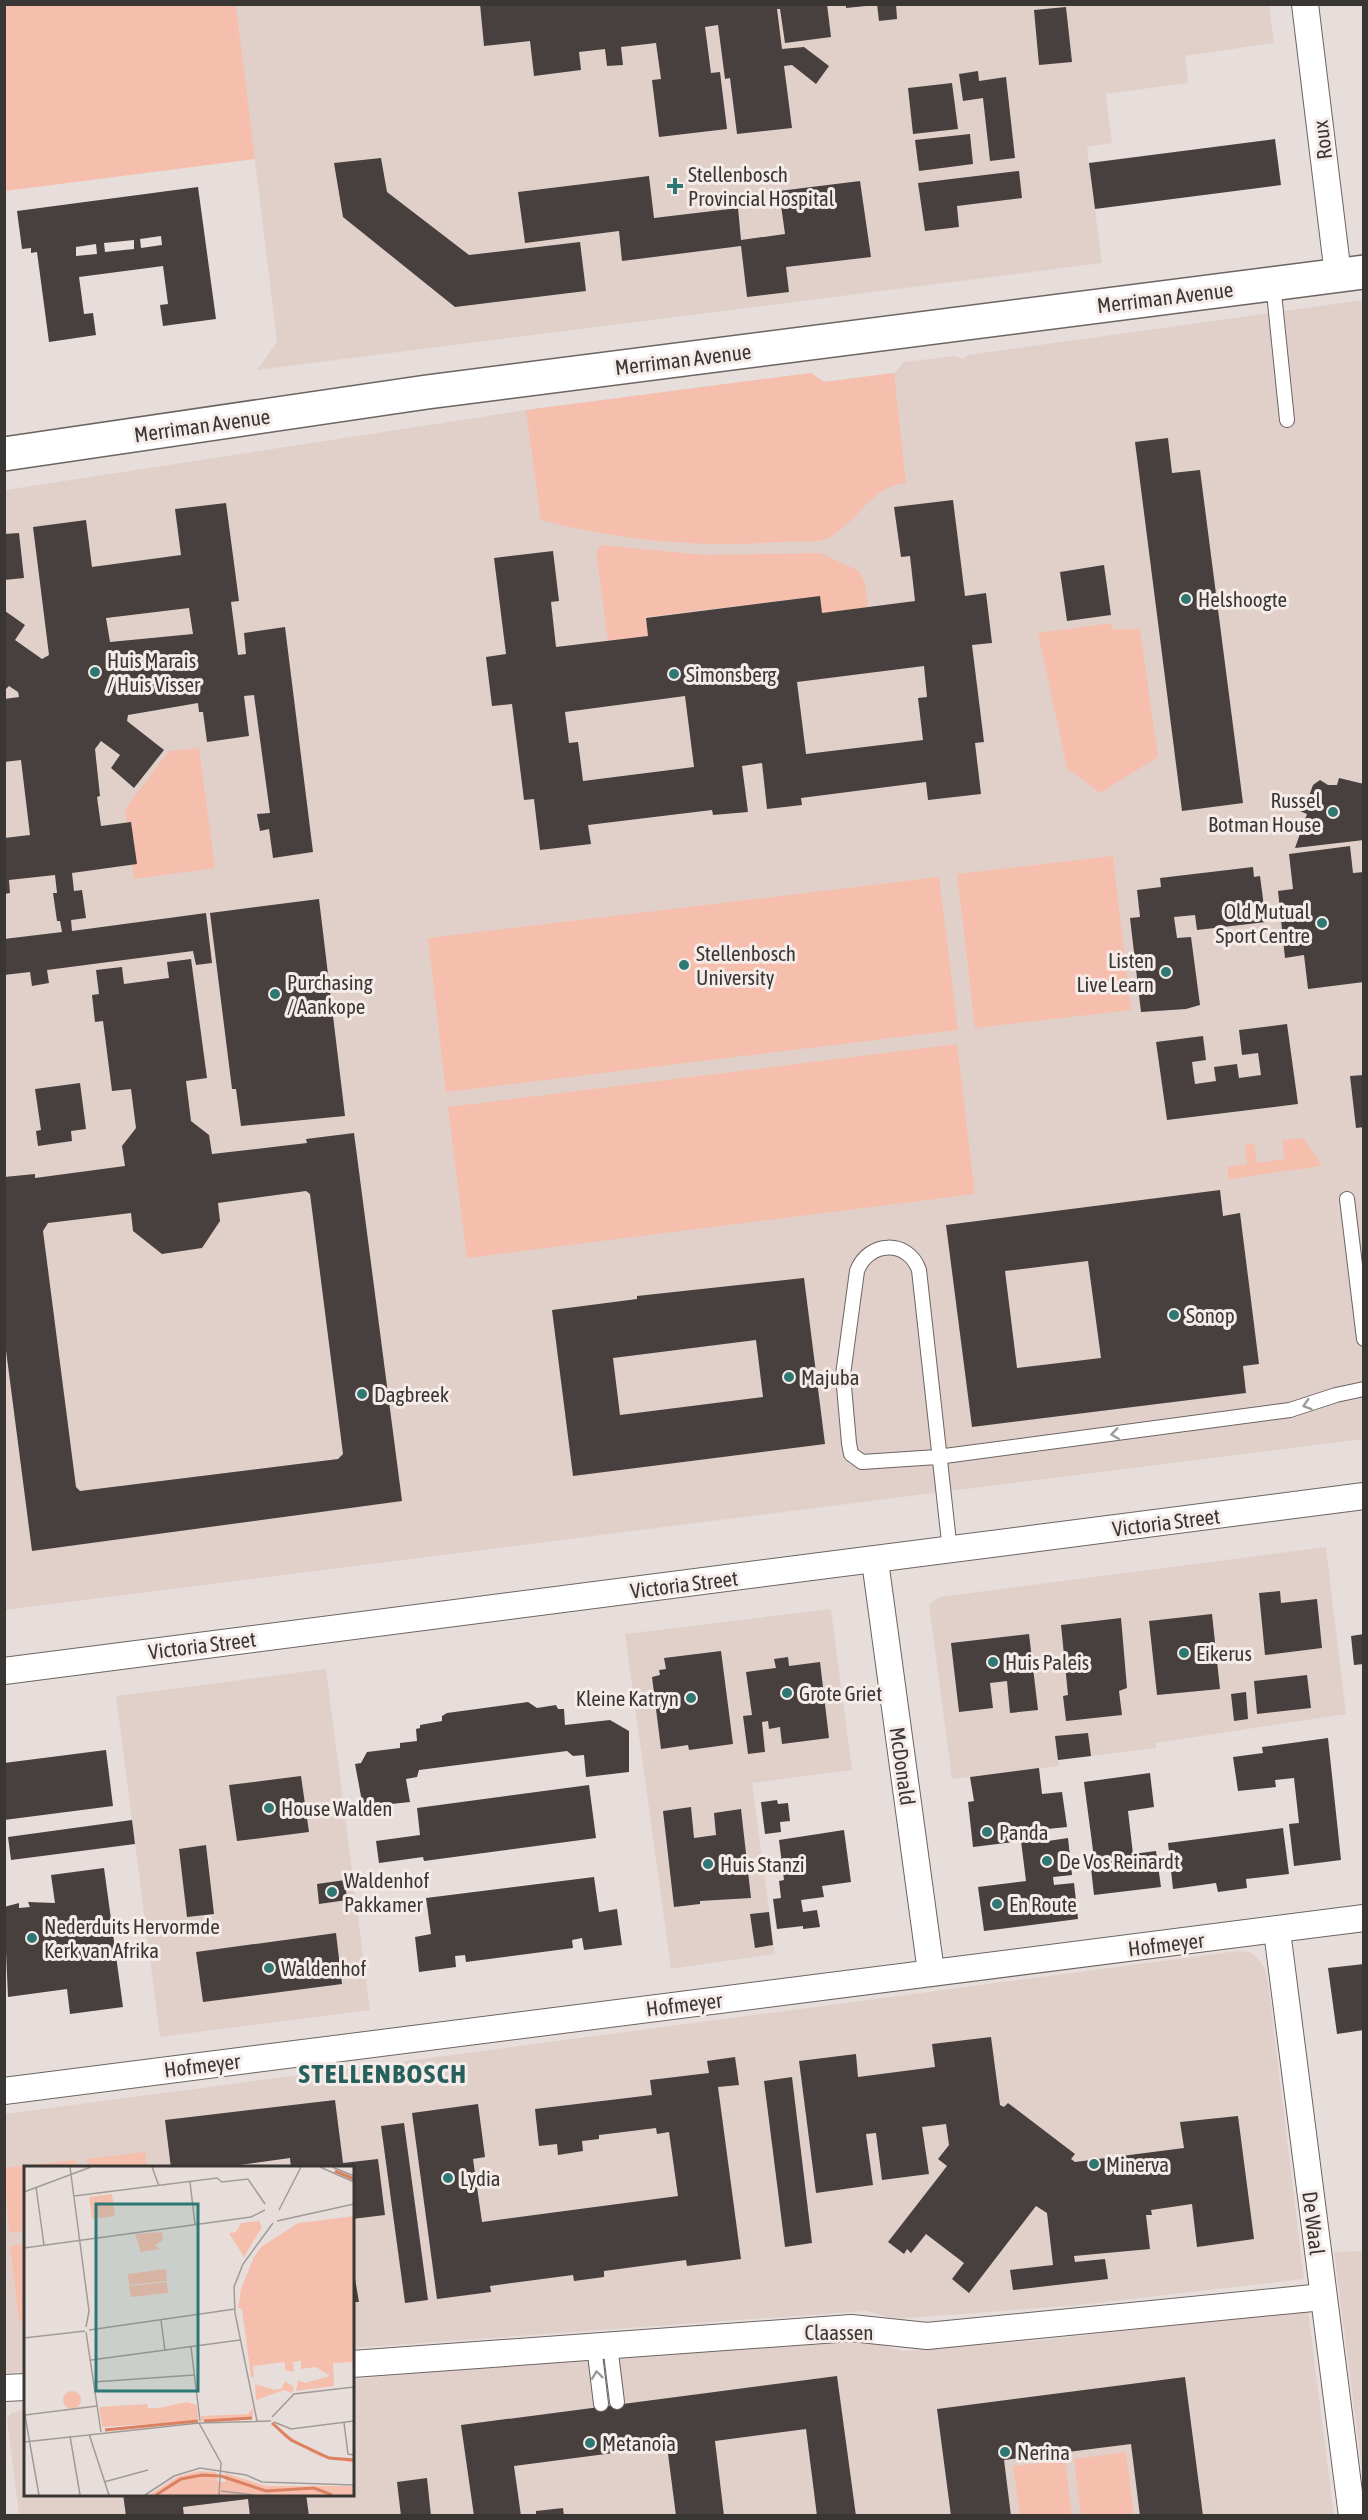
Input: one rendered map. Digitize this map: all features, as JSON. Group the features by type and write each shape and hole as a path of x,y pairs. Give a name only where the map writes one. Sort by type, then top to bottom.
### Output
{"street":[{"name":"Roux","path":"1305,4 1351,274"},
{"name":"Merriman Avenue","path":"4,454 427,392 1351,274"},
{"name":"Victoria Street","path":"4,1671 875,1561 1364,1496"},
{"name":"McDonald","path":"875,1561 932,1972"},
{"name":"Hofmeyer","path":"4,2091 932,1972 1277,1931 1364,1918"},
{"name":"De Waal","path":"1277,1931 1352,2516"},
{"name":"Claassen","path":"354,2364 851,2328 927,2336 1323,2297"},
{"path":"4,2388 24,2387"}],"lane":[{"path":"1273,283 1287,420"},
{"path":"1347,1199 1364,1339"},
{"path":"950,1551 937,1457 919,1269 914,1257 907,1251 877,1249 861,1260 849,1317 843,1375 851,1454 862,1462 937,1457 1290,1410 1336,1395 1364,1389"},
{"path":"602,2346 617,2402"},
{"path":"601,2404 602,2346"}],"shaded area":[{"name":"Stellenbosch Provincial Hospital","path":"1269,4 1274,43 1185,56 1188,83 1106,94 1112,143 1087,147 1102,263 257,370 277,342 236,5"},
{"path":"4,5 236,5 255,159 5,191"},
{"name":"Stellenbosch University","path":"1363,300 1363,1439 5,1610 5,490 526,410 811,373 824,382 894,373 904,362 954,356 963,359 968,355"},
{"path":"811,373 824,382 894,373 906,483 895,485 878,494 829,538 751,544 690,543 630,538 541,520 526,410"},
{"path":"602,545 704,555 820,553 859,571 865,583 868,607 822,613 819,596 646,617 648,636 608,641 596,552"},
{"path":"1112,623 1112,629 1140,629 1158,757 1100,793 1067,768 1038,633"},
{"path":"199,748 215,868 134,879 125,809 169,751"},
{"path":"1113,856 1131,1010 975,1028 957,874"},
{"path":"939,877 958,1030 446,1092 428,938"},
{"path":"957,1044 975,1194 467,1258 448,1107"},
{"path":"1303,1138 1322,1166 1229,1179 1227,1167 1247,1164 1245,1145 1254,1143 1257,1163 1284,1159 1282,1140"},
{"path":"1326,1547 1346,1714 1156,1743 1156,1748 1058,1760 1059,1766 952,1779 929,1605 939,1597"},
{"path":"831,1609 852,1770 752,1783 775,1954 671,1969 625,1634"},
{"path":"326,1669 370,2010 160,2037 116,1696"},
{"path":"1238,1951 1250,1952 1264,1967 1268,1982 1304,2279 1080,2305 895,2319 866,2311 354,2348 354,2166 24,2166 24,2372 5,2373 4,2114"},
{"path":"145,2152 147,2166 88,2166 87,2159"},
{"path":"76,2160 77,2166 24,2166 24,2231 9,2233 5,2168"},
{"path":"24,2244 24,2321 19,2321 10,2246"},
{"path":"1364,2251 1363,2478 1334,2252"},
{"path":"1308,2310 1334,2515 19,2515 7,2419 11,2413 24,2409 24,2496 354,2496 354,2379 547,2362 865,2341 903,2351 1043,2340"},
{"path":"1126,2452 1134,2515 1081,2515 1074,2459"},
{"path":"1065,2460 1072,2515 1020,2515 1013,2466"}],"building":[{"path":"480,4 827,4 831,37 785,43 780,9 777,9 782,49 804,47 829,66 816,84 792,65 784,66 792,128 737,134 730,78 725,79 718,25 705,27 711,73 720,72 727,129 659,137 652,80 661,79 656,43 621,47 623,65 607,66 605,49 579,52 581,70 534,76 530,41 484,46"},
{"path":"846,4 866,4 866,6 846,8"},
{"path":"877,4 896,4 897,19 879,21"},
{"path":"1066,7 1072,62 1039,65 1034,10"},
{"path":"978,71 979,81 1006,77 1015,158 990,161 983,98 963,101 959,74"},
{"path":"952,83 958,129 913,134 908,88"},
{"path":"970,134 973,164 919,171 915,140"},
{"path":"1275,139 1281,185 1095,209 1089,163"},
{"path":"381,158 387,192 469,255 580,242 586,291 455,307 343,217 334,163"},
{"path":"1019,171 1022,198 957,206 959,227 925,231 918,183"},
{"path":"649,176 654,218 738,208 741,240 785,234 779,191 860,181 871,257 786,267 789,292 747,297 741,246 622,261 619,231 525,243 518,192"},
{"path":"198,187 216,319 163,326 160,305 168,304 163,266 79,277 84,314 93,313 96,335 49,342 37,252 31,253 31,248 22,249 17,211","holes":["161,236 162,245 141,248 140,239","134,240 134,249 105,252 104,243","96,244 97,254 76,256 76,247"]},
{"name":"Helshoogte","path":"1168,438 1172,473 1200,470 1243,803 1182,811 1135,442"},
{"name":"Simonsberg","path":"953,500 965,596 986,593 992,643 972,645 984,742 975,743 981,794 928,800 926,782 801,798 802,805 767,809 762,763 742,766 748,812 713,815 712,810 588,825 591,844 540,850 534,799 524,800 512,704 492,706 486,657 506,654 494,558 553,551 559,601 551,602 556,647 648,636 646,618 820,596 822,613 915,601 910,556 901,557 894,507","holes":["924,666 927,697 918,698 923,740 806,754 797,682","685,696 694,767 583,781 578,742 569,743 565,712"]},
{"path":"226,503 239,601 231,602 238,655 246,654 244,633 285,627 313,852 273,858 269,829 260,831 257,814 270,813 254,695 244,696 249,736 207,742 203,712 199,712 198,703 128,715 127,721 164,750 134,788 111,768 120,755 101,741 95,749 100,796 97,797 101,826 131,822 137,864 72,873 74,891 82,890 86,918 71,920 72,931 206,913 212,963 196,965 193,951 47,970 49,983 32,986 30,972 4,975 4,939 62,932 60,921 57,921 53,893 57,893 55,875 9,880 10,893 4,894 4,838 30,835 21,760 4,762 4,699 19,697 18,692 9,686 5,690 5,611 25,625 15,640 42,659 49,655 33,527 86,520 92,567 181,555 175,509","holes":["189,608 193,634 110,642 106,618"]},
{"path":"19,533 24,578 4,580 4,534"},
{"path":"1104,565 1111,615 1067,621 1060,572"},
{"name":"Russel Botman House","path":"1339,778 1364,784 1364,840 1295,848 1307,814 1300,811 1303,803 1306,804 1313,785 1320,780 1328,785 1337,785"},
{"name":"Old Mutual Sport Centre","path":"1350,846 1353,873 1364,872 1364,982 1308,989 1304,955 1285,958 1278,891 1293,889 1289,854"},
{"name":"Listen Live Learn","path":"1253,867 1254,877 1260,876 1266,922 1197,930 1195,915 1174,917 1177,938 1191,937 1200,1005 1186,1009 1141,1012 1130,918 1140,917 1137,890 1161,887 1160,878"},
{"name":"Purchasing / Aankope","path":"319,899 345,1116 241,1126 236,1089 232,1089 210,913"},
{"name":"Dagbreek","path":"191,959 207,1078 186,1081 191,1121 209,1135 212,1154 307,1143 306,1139 354,1133 402,1501 32,1551 4,1335 4,1177 35,1174 35,1178 125,1166 122,1146 136,1128 131,1089 112,1091 103,1021 95,1022 92,995 99,994 96,970 122,967 124,984 169,978 167,962","holes":["306,1191 310,1194 343,1454 338,1459 80,1491 76,1487 43,1231 48,1223 131,1213 133,1231 162,1254 202,1248 220,1221 218,1203"]},
{"name":"Listen Live Learn","path":"1287,1024 1298,1104 1167,1120 1156,1042 1203,1036 1206,1060 1192,1062 1195,1084 1216,1081 1214,1067 1237,1064 1239,1078 1261,1075 1258,1053 1242,1055 1239,1030"},
{"path":"1364,1075 1364,1127 1356,1128 1350,1076"},
{"path":"80,1083 86,1129 71,1131 72,1141 38,1146 36,1131 41,1130 35,1089"},
{"name":"Sonop","path":"1220,1190 1223,1216 1240,1213 1259,1364 1243,1366 1246,1393 972,1427 946,1225","holes":["1088,1261 1101,1358 1017,1368 1005,1271"]},
{"name":"Majuba","path":"804,1278 825,1444 573,1476 552,1310 637,1299 637,1296","holes":["756,1340 763,1397 620,1415 613,1358"]},
{"path":"1280,1591 1281,1603 1317,1599 1322,1648 1265,1655 1259,1593"},
{"name":"Eikerus","path":"1212,1614 1220,1689 1157,1695 1149,1621"},
{"path":"1121,1618 1127,1688 1119,1691 1122,1715 1066,1721 1063,1696 1068,1695 1061,1625"},
{"name":"Huis Paleis","path":"1029,1634 1038,1710 1010,1713 1007,1681 990,1683 993,1708 959,1712 951,1643"},
{"path":"1364,1634 1364,1664 1354,1665 1351,1636"},
{"name":"Kleine Katryn","path":"721,1651 733,1744 689,1750 688,1745 661,1749 652,1677 660,1675 659,1670 666,1669 664,1658"},
{"name":"Grote Griet","path":"788,1657 789,1666 820,1662 829,1738 782,1744 780,1727 769,1729 768,1721 762,1722 765,1752 748,1754 743,1716 752,1715 746,1672 776,1668 774,1659"},
{"path":"1307,1675 1311,1708 1257,1714 1254,1681"},
{"path":"1246,1692 1248,1719 1234,1721 1231,1694"},
{"path":"528,1702 537,1708 556,1705 558,1709 564,1709 565,1725 610,1720 629,1731 629,1772 586,1777 584,1755 573,1756 567,1751 419,1770 417,1777 406,1779 410,1802 363,1807 355,1764 361,1763 367,1752 400,1748 400,1743 417,1741 416,1729 420,1728 420,1725 442,1721 442,1716 447,1713"},
{"path":"1088,1733 1091,1756 1058,1760 1055,1736"},
{"path":"1328,1738 1341,1860 1294,1866 1289,1824 1299,1823 1294,1778 1275,1780 1276,1787 1238,1791 1233,1757 1263,1753 1262,1747"},
{"path":"106,1750 113,1806 4,1820 4,1763"},
{"name":"De Vos Reinardt","path":"1039,1768 1042,1794 1062,1792 1067,1827 1047,1829 1048,1841 1068,1838 1072,1875 1053,1877 1054,1885 1074,1883 1078,1919 984,1931 978,1887 1026,1881 1021,1841 973,1847 968,1802 974,1801 970,1777"},
{"path":"1150,1773 1154,1807 1128,1811 1133,1854 1156,1851 1161,1887 1094,1895 1090,1859 1094,1858 1084,1782"},
{"name":"House Walden","path":"301,1776 309,1832 237,1841 229,1785"},
{"path":"589,1785 596,1838 424,1861 423,1857 379,1863 376,1841 420,1835 417,1808"},
{"path":"777,1800 778,1804 788,1803 790,1821 780,1822 781,1832 765,1834 761,1802"},
{"name":"Huis Stanzi","path":"691,1807 694,1838 716,1835 714,1813 741,1809 751,1898 700,1901 700,1904 674,1907 663,1811"},
{"path":"132,1820 135,1844 11,1860 8,1837"},
{"path":"1283,1828 1289,1874 1246,1879 1247,1888 1218,1892 1216,1883 1173,1889 1168,1843"},
{"path":"844,1830 851,1882 822,1886 824,1897 801,1900 803,1912 817,1910 820,1927 777,1929 773,1899 781,1898 779,1881 784,1880 779,1840"},
{"path":"206,1845 214,1914 187,1917 179,1849"},
{"path":"104,1868 123,2007 70,2014 67,1989 8,1997 4,1907 19,1903 19,1908 30,1907 28,1902 55,1903 51,1875"},
{"path":"594,1877 599,1912 617,1909 622,1945 584,1950 582,1938 572,1940 573,1948 466,1962 465,1955 455,1956 456,1967 419,1972 415,1937 431,1934 426,1898"},
{"name":"Waldenhof Pakkamer","path":"345,1880 347,1900 319,1904 317,1884"},
{"path":"769,1912 773,1945 755,1948 750,1914"},
{"name":"Waldenhof","path":"336,1933 342,1984 203,2002 196,1952"},
{"path":"1364,1964 1364,2030 1337,2034 1328,1968"},
{"name":"Minerva","path":"991,2037 1000,2105 1004,2107 1008,2103 1075,2154 1071,2159 1075,2162 1184,2148 1180,2122 1238,2116 1254,2239 1197,2247 1192,2204 1151,2210 1152,2215 1146,2215 1150,2249 1074,2256 1075,2262 1105,2259 1108,2279 1013,2290 1010,2270 1053,2265 1047,2213 1036,2206 969,2293 952,2279 964,2263 926,2234 911,2253 907,2249 904,2254 888,2242 947,2166 938,2159 949,2145 946,2124 922,2127 929,2174 882,2180 876,2133 866,2134 873,2185 816,2193 799,2061 856,2054 858,2077 935,2067 932,2044"},
{"name":"Lydia","path":"735,2057 739,2085 718,2087 741,2259 687,2266 686,2260 604,2271 604,2277 574,2281 573,2275 490,2286 491,2292 437,2299 412,2113 478,2104 485,2157 473,2159 482,2222 678,2196 669,2132 657,2134 656,2128 599,2135 599,2139 582,2141 583,2151 558,2155 557,2144 539,2146 535,2109 652,2095 650,2080 709,2073 707,2061"},
{"path":"792,2077 812,2243 785,2247 764,2081"},
{"path":"335,2100 343,2163 378,2159 385,2215 354,2219 354,2166 291,2166 290,2158 232,2166 171,2166 165,2120"},
{"path":"404,2123 428,2300 405,2303 381,2126"},
{"path":"354,2273 359,2302 354,2302"},
{"name":"Metanoia","path":"837,2376 856,2516 817,2516 806,2429 715,2441 724,2516 676,2516 667,2446 514,2466 521,2516 474,2516 461,2425"},
{"name":"Nerina","path":"1185,2377 1203,2516 1140,2516 1131,2444 1004,2460 1011,2516 951,2516 937,2409"},
{"path":"427,2478 431,2516 401,2516 397,2482"},
{"path":"123,2496 306,2496 309,2516 250,2516 248,2499 183,2507 184,2516 126,2516"},
{"path":"563,2508 564,2516 536,2516 536,2511"}],"place":[{"name":"Stellenbosch Provincial Hospital","path":"675,186"},
{"name":"Helshoogte","path":"1186,599"},
{"name":"Huis Marais / Huis Visser","path":"95,672"},
{"name":"Simonsberg","path":"674,674"},
{"name":"Russel Botman House","path":"1333,812"},
{"name":"Old Mutual Sport Centre","path":"1322,923"},
{"name":"Stellenbosch University","path":"684,965"},
{"name":"Listen Live Learn","path":"1166,972"},
{"name":"Purchasing / Aankope","path":"275,994"},
{"name":"Sonop","path":"1174,1315"},
{"name":"Majuba","path":"789,1377"},
{"name":"Dagbreek","path":"362,1394"},
{"name":"Eikerus","path":"1184,1653"},
{"name":"Huis Paleis","path":"993,1662"},
{"name":"Grote Griet","path":"787,1693"},
{"name":"Kleine Katryn","path":"691,1698"},
{"name":"House Walden","path":"269,1808"},
{"name":"Panda","path":"987,1832"},
{"name":"De Vos Reinardt","path":"1047,1861"},
{"name":"Huis Stanzi","path":"708,1864"},
{"name":"Waldenhof Pakkamer","path":"332,1892"},
{"name":"En Route","path":"997,1904"},
{"name":"Nederduits Hervormde Kerk van Afrika","path":"32,1938"},
{"name":"Waldenhof","path":"269,1968"},
{"name":"Minerva","path":"1094,2164"},
{"name":"Lydia","path":"448,2178"},
{"name":"Metanoia","path":"590,2443"},
{"name":"Nerina","path":"1005,2452"}],"district":[{"name":"STELLENBOSCH","path":"383,2073"}]}
